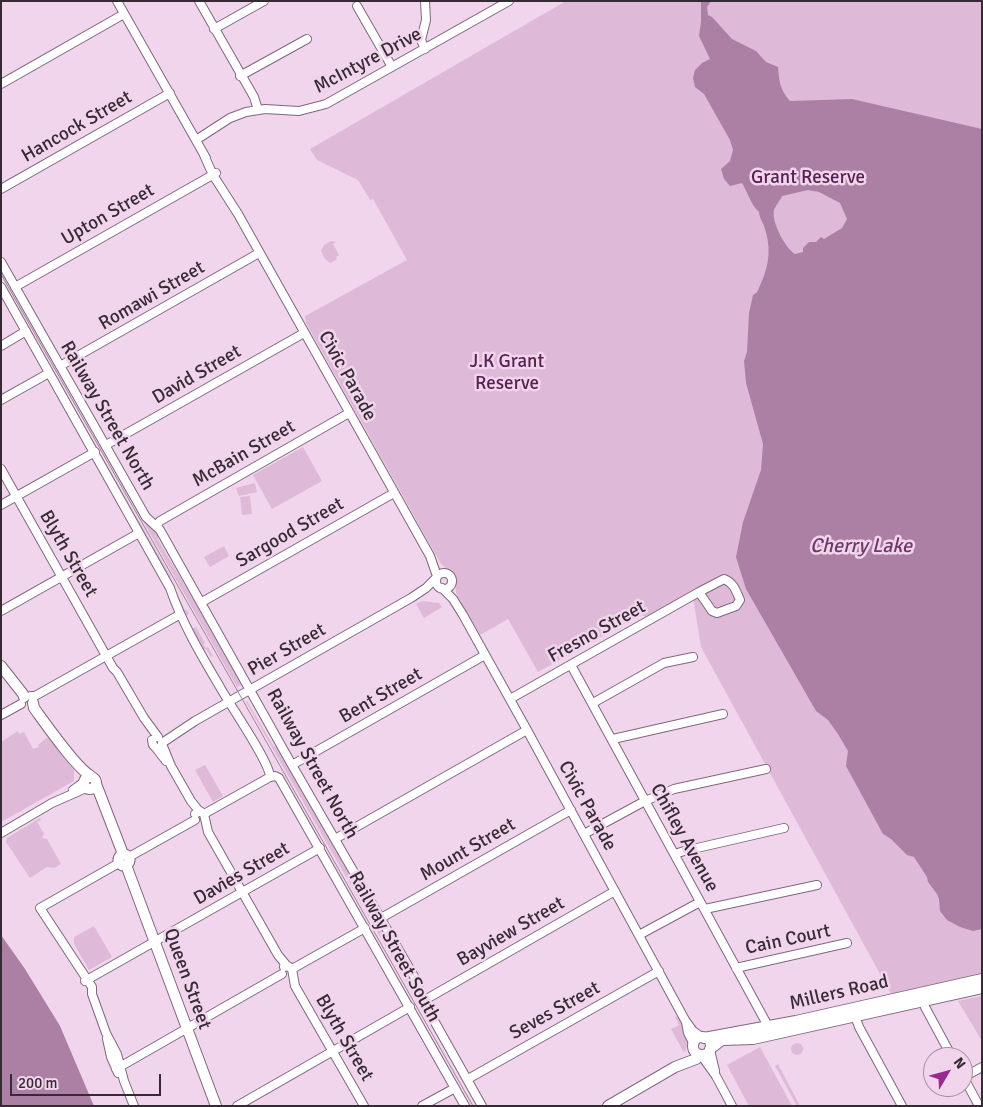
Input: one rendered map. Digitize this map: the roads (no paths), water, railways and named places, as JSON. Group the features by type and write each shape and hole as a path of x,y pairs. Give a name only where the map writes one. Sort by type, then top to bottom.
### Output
{"main road":[{"name":"Queen Street","path":"1,666 65,748 107,812 216,1106"},
{"name":"Millers Road","path":"608,1106 675,1067 696,1059 722,1040 753,1039 855,1016 982,979"},
{"name":"Millers Road","path":"703,1038 922,997 982,988"},
{"path":"703,1038 710,1042 706,1052 696,1052 694,1044 698,1039 703,1038"},
{"name":"Millers Road","path":"675,1067 694,1044"}],"street":[{"name":"Civic Parade","path":"117,1 430,556 437,577"},
{"path":"199,1 240,76 256,100 256,110"},
{"path":"214,29 264,1"},
{"path":"426,1 427,15 424,31 427,47"},
{"name":"McIntyre Drive","path":"195,138 235,116 256,110 295,111 316,108 509,1"},
{"path":"357,6 392,67"},
{"path":"1,84 124,14"},
{"path":"240,76 307,39"},
{"name":"Hancock Street","path":"1,189 170,94"},
{"name":"Upton Street","path":"15,286 215,174"},
{"name":"Romawi Street","path":"60,366 260,253"},
{"name":"Railway Street North","path":"1,262 146,517 156,525 202,602 292,765 415,978 423,1001 482,1106"},
{"name":"Railway Street South","path":"2,292 95,452 170,588 179,615 269,770 270,777 275,776 279,778 465,1106"},
{"path":"1,346 26,331"},
{"name":"David Street","path":"106,446 304,333"},
{"path":"1,388 4,398 50,373"},
{"name":"McBain Street","path":"156,525 349,413"},
{"path":"1,505 95,452"},
{"name":"Blyth Street","path":"1,469 107,655 114,662 199,817 364,1106"},
{"name":"Sargood Street","path":"202,602 394,492"},
{"path":"1,611 139,533"},
{"name":"Civic Parade","path":"430,556 447,573"},
{"path":"442,573 447,573 451,576 452,583 449,587 441,588 436,583 437,577 442,573"},
{"name":"Pier Street","path":"158,741 179,731 412,598 437,577"},
{"name":"Fresno Street","path":"510,699 699,592 724,579 729,581 734,587 740,600 736,606 717,613 712,611 699,592"},
{"name":"Civic Parade","path":"452,583 458,608"},
{"name":"Civic Parade","path":"441,588 458,608 510,699 686,1020 693,1031 703,1038"},
{"name":"Pier Street","path":"412,598 441,588"},
{"path":"1,716 179,615"},
{"name":"Bent Street","path":"292,765 485,655"},
{"path":"593,704 664,663 693,656"},
{"name":"Chifley Avenue","path":"571,665 768,1026"},
{"path":"613,739 723,714"},
{"path":"335,839 527,730"},
{"path":"584,834 645,800 674,789 766,769"},
{"path":"134,1106 118,1068 112,1042 106,1033 86,980 42,907 270,777"},
{"path":"1,833 88,783"},
{"name":"Mount Street","path":"381,918 571,810"},
{"path":"675,854 684,850 784,828"},
{"name":"Davies Street","path":"86,980 320,848"},
{"path":"705,909 816,885"},
{"name":"Bayview Street","path":"423,1001 615,891"},
{"path":"639,935 700,902"},
{"path":"118,1068 365,928"},
{"name":"Cain Court","path":"736,968 848,943"},
{"name":"Seves Street","path":"468,1079 659,971"},
{"path":"922,997 947,1047"},
{"path":"237,1106 410,1008"},
{"path":"855,1016 859,1027 902,1106"},
{"name":"Civic Parade","path":"686,1020 688,1033 694,1044"},
{"path":"706,1052 732,1106"},
{"path":"422,1106 455,1088"}],"water":[{"name":"Cherry Lake","path":"701,1 711,1 707,7 708,15 732,39 756,51 766,62 778,67 781,85 790,101 852,99 982,129 982,929 973,931 947,920 940,911 937,894 914,857 907,855 891,839 883,834 846,766 848,751 828,720 816,711 746,589 736,557 743,522 761,470 763,444 746,383 744,361 747,352 749,313 753,295 758,290 764,276 768,248 766,233 759,212 751,202 742,183 730,186 724,179 721,169 730,161 733,150 730,140 704,94 695,87 693,78 695,70 702,63 710,59 699,36","holes":["808,190 819,192 840,203 847,219 842,228 824,239 821,237 816,242 809,242 803,248 803,252 795,254 787,246 780,234 775,221 774,210 782,196"]},
{"path":"1,935 25,969 60,1026 94,1106 1,1106"}],"railway":[{"path":"1,274 473,1106"}],"park label":[{"name":"Grant Reserve","path":"808,178"},
{"name":"J.K Grant Reserve","path":"507,373"}]}
